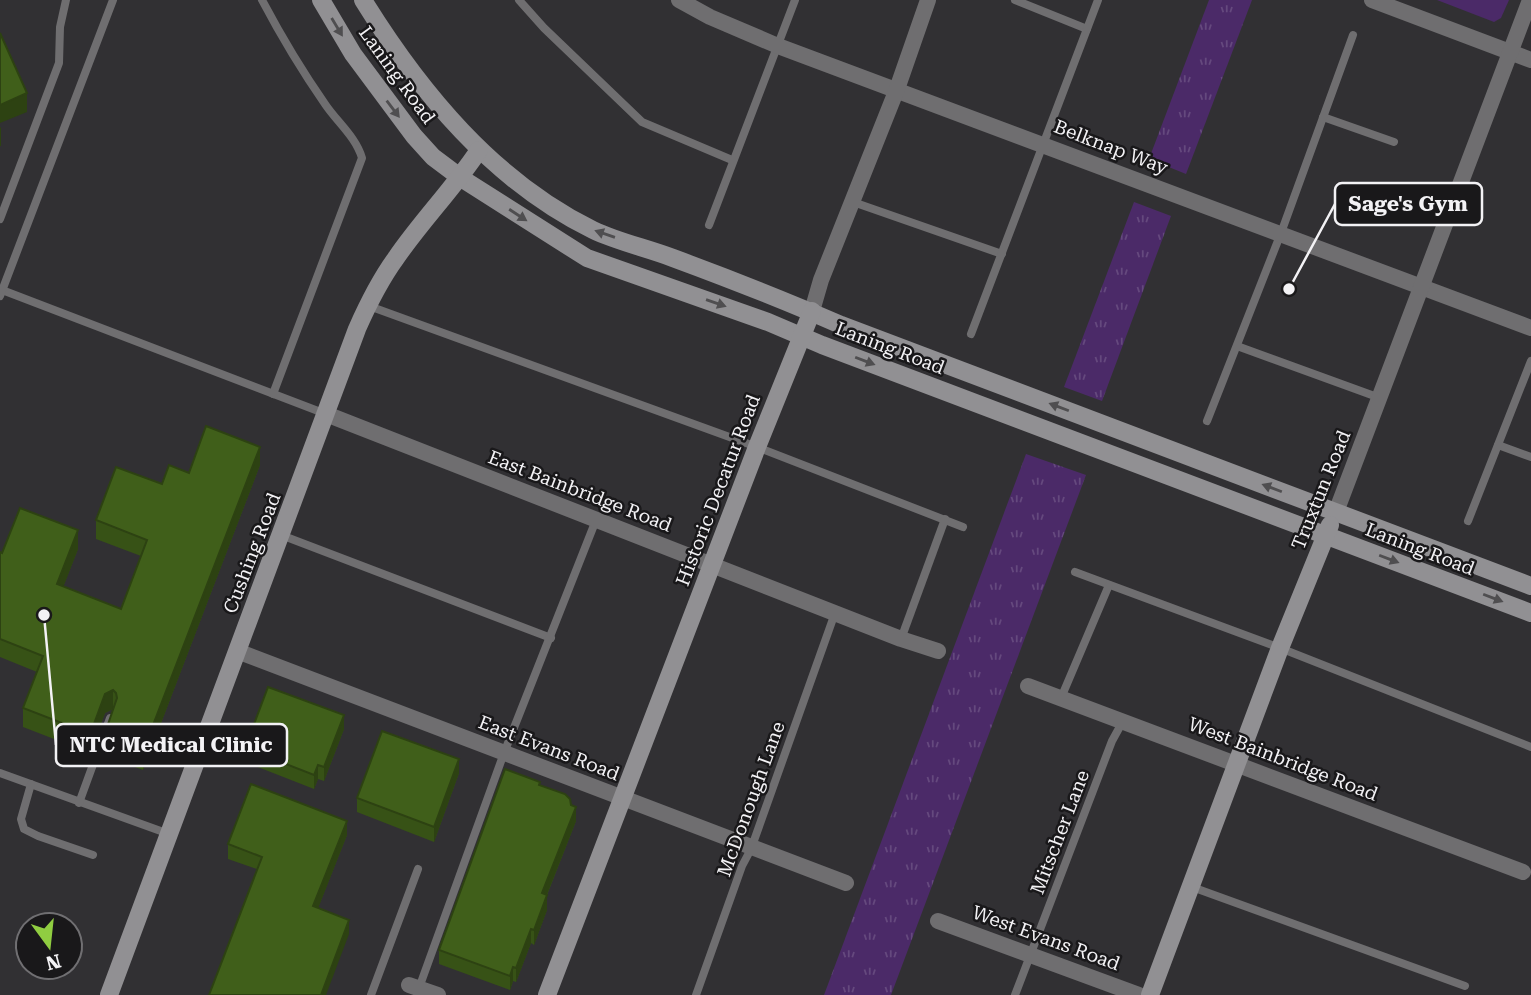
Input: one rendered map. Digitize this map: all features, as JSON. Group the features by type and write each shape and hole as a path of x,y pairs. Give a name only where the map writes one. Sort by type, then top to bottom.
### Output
{"street":[{"name":"Laning Road","path":"321,0 353,54 414,136 433,157 587,258 768,321 1531,613"},
{"name":"Laning Road","path":"363,0 395,51 480,150 529,191 593,230 1531,586"},
{"name":"Belknap Way","path":"679,0 710,17 778,46 1531,328"},
{"name":"Historic Decatur Road","path":"547,995 711,565 812,311 821,280 897,89 928,0"},
{"path":"1374,0 1531,60"},
{"name":"Truxtun Road","path":"1150,995 1279,648 1336,512 1531,0"},
{"name":"Cushing Road","path":"109,995 367,306 397,256 480,150"},
{"name":"East Bainbridge Road","path":"326,414 901,639 938,651"},
{"name":"East Evans Road","path":"237,651 846,883"},
{"name":"West Bainbridge Road","path":"1028,686 1523,872"},
{"name":"West Evans Road","path":"938,920 1139,995"},
{"path":"414,987 438,995"}],"lane":[{"path":"0,219 59,63 60,27 66,0"},
{"path":"113,0 1,293 326,414"},
{"path":"262,0 286,44 324,103 357,146 362,159 273,394"},
{"path":"519,0 544,28 642,122 732,160"},
{"path":"709,225 796,0"},
{"path":"1015,0 1087,29"},
{"path":"971,334 1098,0"},
{"path":"1207,421 1281,233 1353,34"},
{"path":"1323,117 1394,142"},
{"path":"853,202 1002,254"},
{"path":"367,306 757,447 963,527"},
{"path":"1237,346 1380,398"},
{"path":"1468,521 1531,361"},
{"path":"1498,445 1531,457"},
{"path":"901,639 945,519"},
{"path":"414,987 596,520"},
{"path":"281,535 551,638"},
{"path":"1075,572 1279,648 1531,747"},
{"path":"1061,698 1109,585"},
{"name":"McDonough Lane","path":"695,995 751,849 835,613"},
{"path":"79,803 111,715"},
{"name":"Mitscher Lane","path":"1015,995 1112,741 1123,721"},
{"path":"0,772 169,834"},
{"path":"31,784 21,819 24,829 93,855"},
{"path":"371,995 418,869"},
{"path":"1191,886 1465,986"}],"green space":[{"path":"1209,0 1252,0 1186,174 1149,159"},
{"path":"1437,0 1509,0 1501,18 1494,22"},
{"path":"1134,202 1171,216 1102,401 1064,387"},
{"path":"1026,454 1086,475 891,995 824,995"}],"building":[{"path":"0,33 27,93 0,105"},
{"path":"206,426 260,447 143,751 104,736 117,698 113,690 105,694 91,732 23,708 43,656 0,639 0,552 2,553 20,508 78,530 57,584 121,609 147,540 96,520 116,467 162,484 169,465 189,473"},
{"path":"268,687 344,715 324,767 318,765 314,775 245,748"},
{"path":"382,731 459,759 434,827 357,798"},
{"path":"505,769 565,794 571,805 576,807 542,893 547,895 534,930 531,929 516,968 513,967 510,976 439,950"},
{"path":"251,784 347,821 313,906 349,920 321,995 209,995 262,857 228,844"}],"place":[{"name":"Sage's Gym","path":"1289,289"},
{"name":"NTC Medical Clinic","path":"44,615"}]}
